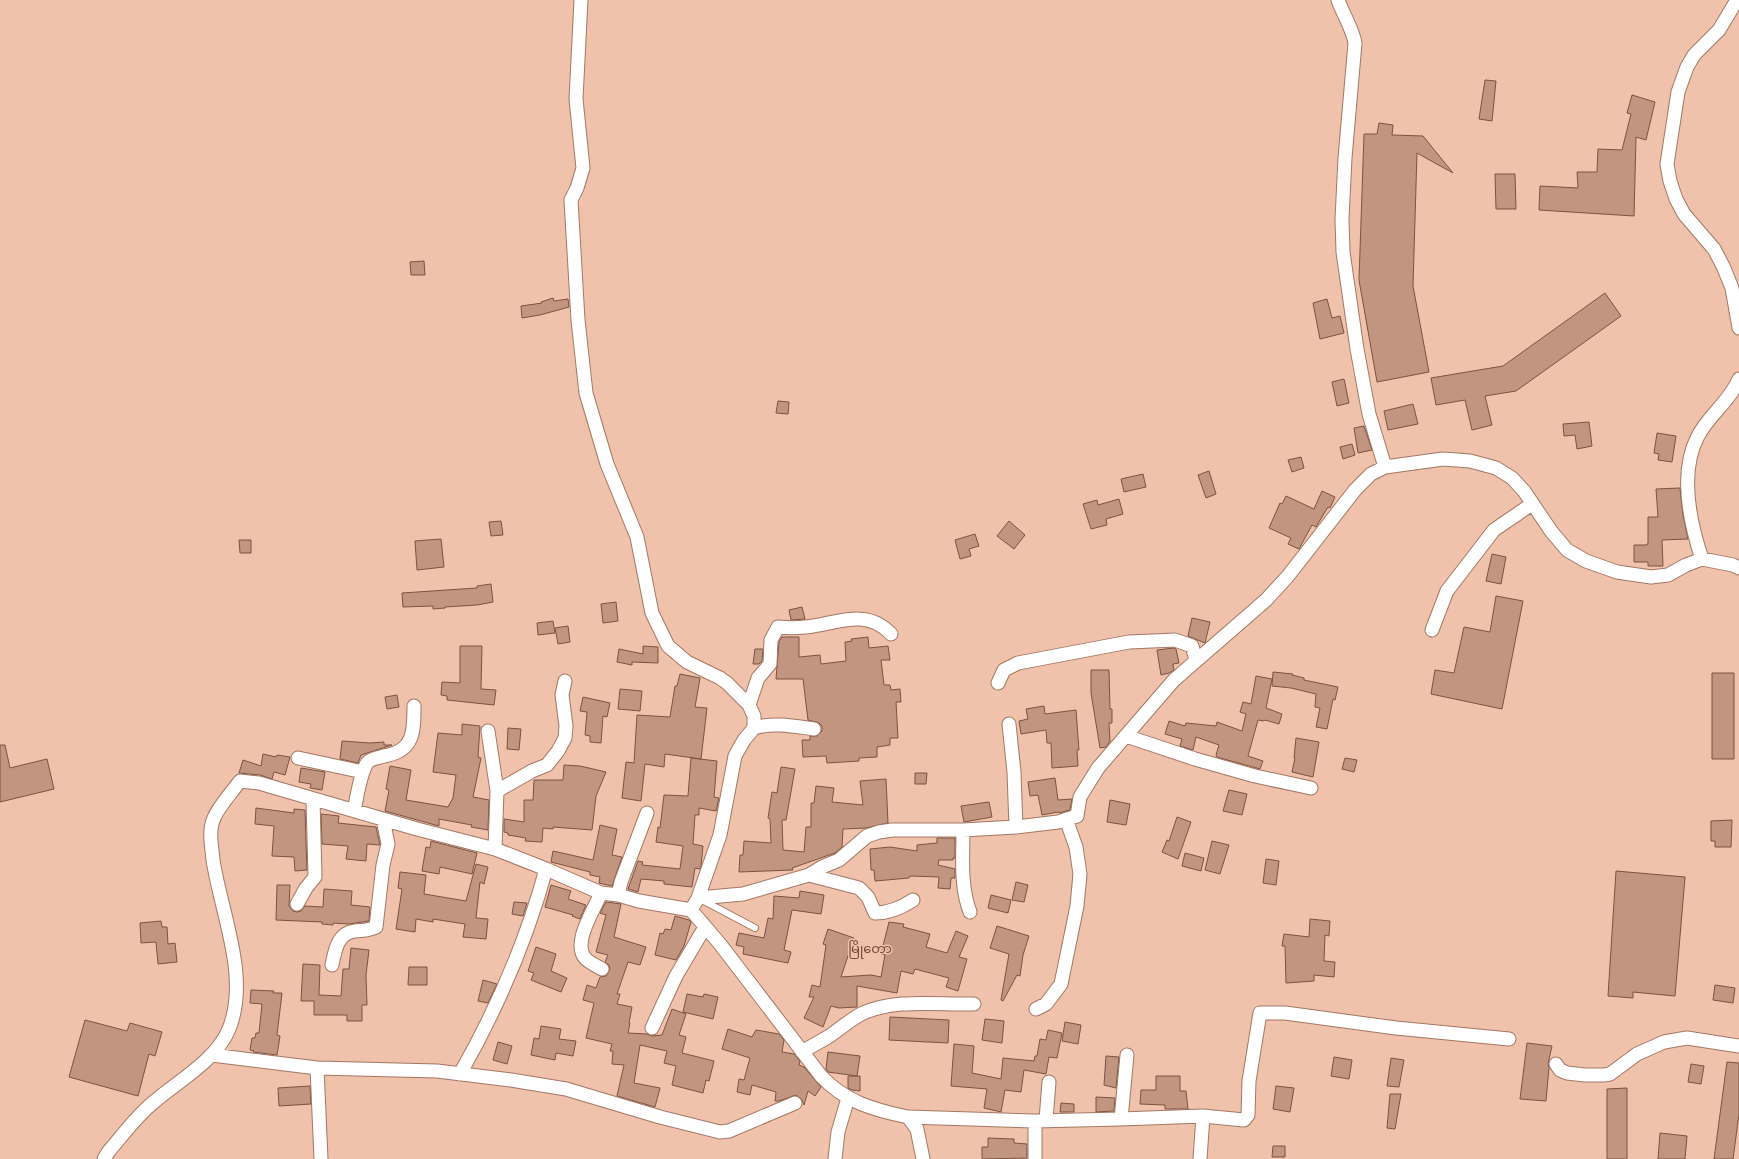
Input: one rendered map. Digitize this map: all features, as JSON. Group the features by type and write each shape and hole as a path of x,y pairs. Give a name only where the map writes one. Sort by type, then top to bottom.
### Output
{"street":[{"path":"582,0 576,99 583,168 577,188 571,200 578,320 586,394 607,464 637,536 652,613 668,646 687,662 720,678 749,705 754,716 754,728"},
{"path":"1338,0 1349,27 1354,35 1355,44 1345,158 1342,220 1343,252 1357,349 1369,414 1385,467"},
{"path":"1737,0 1719,30 1694,55 1687,66 1678,92 1667,164 1670,181 1684,214 1714,249 1723,266 1732,288 1739,323"},
{"path":"1702,559 1690,518 1688,474 1698,436 1732,392 1739,379"},
{"path":"698,898 743,894 809,875 822,867 839,860 866,836 879,832 892,830 963,830 1016,827 1058,822 1076,816 1080,797 1098,768 1174,680 1266,600 1288,576 1355,490 1371,474 1385,467 1443,459 1470,461 1496,468 1512,478 1524,491 1551,531 1567,550 1586,561 1617,572 1651,577 1668,574 1686,564 1702,559 1733,565 1739,568"},
{"path":"1432,630 1447,591 1494,530 1532,504"},
{"path":"749,705 758,678 770,664 771,640 778,627 806,627 863,618 884,627 891,634"},
{"path":"998,683 1004,670 1018,663 1129,642 1175,640 1192,646 1196,660"},
{"path":"497,792 547,764 558,751 565,738 566,726 562,695 565,681"},
{"path":"354,811 363,772 367,764 372,759 392,755 408,745 414,728 414,706"},
{"path":"691,910 698,898 720,835 735,756 744,740 754,728 764,725 779,724 814,729"},
{"path":"1009,724 1014,772 1016,827"},
{"path":"488,731 497,792 495,849"},
{"path":"1126,736 1255,776 1311,788"},
{"path":"298,758 363,772"},
{"path":"104,1159 109,1151 146,1108 212,1055 228,1030 234,1012 237,983 233,951 217,884 210,839 213,819 240,781 259,783 354,811 495,849 601,893 691,910 720,944 802,1052 832,1088 848,1098 880,1111 908,1117 1041,1121 1203,1116 1244,1120 1248,1115 1249,1080 1260,1013 1285,1013 1396,1028 1509,1040"},
{"path":"297,904 314,877 313,799"},
{"path":"618,895 620,882 647,813"},
{"path":"332,965 337,945 342,936 353,931 368,931 376,928 383,865 388,844 383,819"},
{"path":"1036,1009 1046,1004 1061,984 1077,906 1080,874 1076,847 1066,819"},
{"path":"963,830 963,882 965,899 970,912"},
{"path":"460,1074 483,1034 522,945 534,914 546,869"},
{"path":"809,875 859,888 868,897 875,913 899,909 913,900"},
{"path":"601,893 581,937 580,950 586,960 602,969"},
{"path":"652,1028 676,976 705,927"},
{"path":"802,1052 830,1035 846,1022 883,1007 902,1005 974,1004"},
{"path":"1556,1064 1560,1070 1567,1073 1604,1075 1610,1074 1637,1054 1664,1042 1687,1038 1739,1046"},
{"path":"212,1055 317,1068 437,1071 566,1089 660,1117 720,1132 729,1131 795,1103"},
{"path":"1121,1119 1127,1055"},
{"path":"317,1068 321,1159"},
{"path":"1035,1159 1041,1121 1050,1082"},
{"path":"835,1159 838,1132 848,1098"},
{"path":"1200,1159 1203,1116"},
{"path":"908,1117 917,1129 923,1159"}],"lane":[{"path":"698,898 755,928"}],"building":[{"path":"1485,80 1496,81 1492,121 1479,119"},
{"path":"1632,95 1655,102 1646,140 1636,137 1634,216 1539,210 1540,186 1578,188 1577,172 1597,172 1598,149 1622,150 1631,114 1627,113"},
{"path":"1379,123 1393,125 1392,135 1423,136 1453,173 1417,153 1413,286 1429,372 1377,382 1359,280 1364,134 1377,134"},
{"path":"1495,174 1515,174 1516,209 1496,209"},
{"path":"424,261 425,275 411,275 410,262"},
{"path":"1605,293 1621,316 1516,391 1485,396 1492,425 1472,430 1465,400 1436,405 1431,378 1503,366"},
{"path":"553,298 554,301 568,299 569,307 522,318 521,306 542,303 541,302"},
{"path":"1327,299 1332,318 1340,316 1344,333 1320,339 1313,303"},
{"path":"1344,379 1349,403 1337,406 1332,382"},
{"path":"778,401 789,402 788,414 776,413"},
{"path":"1413,404 1418,424 1388,430 1384,411"},
{"path":"1589,422 1592,446 1577,449 1575,435 1564,436 1563,424"},
{"path":"1364,426 1372,450 1358,453 1354,428"},
{"path":"1657,433 1676,436 1672,462 1658,460 1659,454 1654,453"},
{"path":"1352,444 1355,455 1343,459 1340,447"},
{"path":"1301,457 1304,468 1292,472 1288,460"},
{"path":"1209,471 1216,494 1206,498 1198,475"},
{"path":"1143,474 1146,487 1124,492 1121,479"},
{"path":"1680,488 1683,515 1688,539 1662,540 1663,566 1648,566 1648,562 1634,562 1634,545 1647,545 1648,543 1648,517 1658,517 1656,489"},
{"path":"1322,491 1335,497 1330,508 1328,507 1316,527 1312,525 1299,549 1288,544 1291,538 1269,528 1280,503 1282,504 1286,496 1314,509"},
{"path":"1119,499 1123,514 1106,519 1107,525 1091,529 1083,504 1097,500 1098,505"},
{"path":"501,521 503,535 491,536 489,522"},
{"path":"1009,521 1025,535 1014,549 997,536"},
{"path":"975,534 979,546 969,549 971,556 960,559 955,540"},
{"path":"441,539 444,567 417,570 415,541"},
{"path":"239,540 251,540 251,553 240,553"},
{"path":"1492,554 1506,557 1501,584 1486,581"},
{"path":"491,584 493,602 433,609 433,606 403,607 402,593 477,588 477,586"},
{"path":"1496,596 1523,601 1502,709 1431,694 1435,670 1454,673 1464,627 1490,632"},
{"path":"616,602 618,621 603,623 601,604"},
{"path":"802,607 805,619 791,620 789,610"},
{"path":"1192,618 1210,622 1205,643 1188,636"},
{"path":"553,621 555,633 538,635 537,623"},
{"path":"568,626 570,642 558,644 555,628"},
{"path":"782,637 799,637 799,657 820,655 821,664 846,661 845,642 852,641 851,639 868,637 869,648 888,646 890,660 881,660 884,685 890,685 891,690 900,689 901,702 896,702 898,738 890,738 890,745 877,747 877,757 859,758 859,761 827,763 826,756 803,757 802,740 810,740 810,736 817,736 822,731 822,726 819,723 808,720 803,679 776,679 779,642"},
{"path":"460,646 482,646 481,689 496,690 494,705 447,700 447,696 441,695 442,682 460,683"},
{"path":"643,646 658,647 658,663 632,662 632,665 617,662 619,649 643,654"},
{"path":"755,649 763,649 762,661 759,664 753,664"},
{"path":"1176,649 1179,663 1173,664 1174,670 1161,675 1157,650"},
{"path":"1091,670 1109,670 1110,709 1112,709 1112,723 1109,723 1110,741 1106,747 1100,748 1091,693"},
{"path":"1273,672 1293,674 1292,675 1304,678 1304,680 1338,687 1335,700 1333,699 1327,729 1316,727 1320,708 1315,707 1316,694 1291,688 1272,686"},
{"path":"1712,673 1734,673 1734,759 1712,759"},
{"path":"680,674 700,678 695,707 707,708 701,759 665,754 664,767 645,764 641,801 622,798 626,762 634,763 637,715 670,717 675,686 677,686"},
{"path":"1256,676 1272,679 1266,708 1282,714 1279,724 1265,720 1258,720 1248,756 1263,761 1260,769 1217,757 1216,755 1219,745 1196,737 1193,750 1180,746 1182,739 1165,734 1169,721 1185,726 1186,723 1216,726 1217,722 1242,731 1246,714 1240,712 1243,702 1251,704"},
{"path":"620,689 642,691 640,711 618,709"},
{"path":"397,695 399,707 387,709 385,697"},
{"path":"583,697 610,703 607,717 603,716 601,743 590,742 590,736 585,735 587,712 580,711"},
{"path":"1044,706 1045,714 1076,710 1079,750 1077,750 1078,766 1052,768 1051,743 1047,743 1046,730 1021,734 1019,721 1028,719 1026,709"},
{"path":"462,724 480,726 478,757 481,758 473,797 489,800 488,830 471,827 472,825 439,819 439,826 385,811 389,790 386,789 390,766 411,770 406,800 448,807 453,798 456,775 433,772 438,733 462,735"},
{"path":"508,728 521,729 519,750 507,749"},
{"path":"1296,738 1319,742 1313,777 1292,772 1295,758"},
{"path":"342,741 370,743 384,742 384,745 392,745 361,755 358,763 340,759"},
{"path":"0,745 5,745 10,768 47,759 54,789 0,802"},
{"path":"263,754 276,757 277,755 290,757 285,775 274,772 272,779 260,775 239,773 243,760 261,766"},
{"path":"691,758 717,761 714,797 719,798 716,811 699,808 699,815 695,815 693,844 703,846 701,866 700,869 695,868 692,887 664,884 664,881 641,879 638,892 628,889 638,861 643,862 642,865 680,869 683,846 656,842 658,827 660,828 664,795 688,796"},
{"path":"1345,758 1357,760 1354,772 1342,769"},
{"path":"564,765 580,766 606,772 596,796 592,830 553,827 553,829 543,828 542,842 525,841 526,838 508,835 508,833 504,832 504,819 524,822 524,800 533,800 534,780 563,780"},
{"path":"781,767 795,769 786,820 782,820 783,850 804,852 806,827 811,827 811,803 814,803 816,786 834,788 832,802 863,805 860,781 886,779 888,823 866,828 843,829 842,847 835,853 792,868 793,870 739,872 740,855 743,855 744,841 771,843 770,819 768,818 772,792 777,793"},
{"path":"301,768 325,772 322,790 310,788 311,784 299,782"},
{"path":"915,773 927,773 926,784 915,784"},
{"path":"1055,778 1058,800 1072,799 1070,810 1042,815 1038,795 1030,796 1028,782"},
{"path":"1229,790 1247,794 1242,815 1223,811"},
{"path":"1110,800 1130,804 1126,825 1107,822"},
{"path":"989,802 992,817 964,822 961,806"},
{"path":"256,808 294,813 294,809 305,810 307,870 295,871 294,857 272,856 274,826 255,824"},
{"path":"321,814 339,816 338,823 376,827 380,845 367,844 366,861 346,859 348,846 322,844"},
{"path":"1177,817 1191,822 1178,859 1162,852 1167,840 1169,841"},
{"path":"1732,820 1731,847 1715,847 1715,841 1711,841 1711,821"},
{"path":"600,825 617,829 612,855 622,857 612,886 599,883 600,877 590,875 590,872 551,862 553,851 593,860"},
{"path":"937,838 955,838 955,858 953,858 953,860 939,860 938,865 955,869 955,878 951,878 950,889 938,888 939,877 910,876 909,878 875,881 874,870 871,870 870,849 890,847 917,851 917,845 937,843"},
{"path":"431,841 477,853 472,874 440,867 439,874 422,871 426,847 430,848"},
{"path":"1212,841 1229,845 1220,874 1205,870"},
{"path":"1185,853 1204,858 1201,871 1182,866"},
{"path":"1266,859 1279,861 1276,885 1263,883"},
{"path":"476,864 488,867 484,884 480,882 476,918 488,919 486,939 463,937 465,924 433,919 433,922 416,919 415,932 396,929 402,889 398,888 400,872 426,875 424,894 466,901"},
{"path":"1616,871 1685,877 1675,996 1633,992 1633,998 1608,996"},
{"path":"1016,882 1028,885 1024,902 1012,900"},
{"path":"277,885 290,885 289,906 293,911 297,912 301,911 305,906 323,907 324,889 352,891 351,905 370,907 369,921 349,924 333,923 333,925 322,924 322,922 276,920"},
{"path":"551,885 571,891 568,899 586,905 580,919 572,916 573,915 545,907"},
{"path":"800,891 824,895 821,914 792,910 784,950 791,952 788,963 743,954 744,947 736,945 739,933 764,938 768,918 773,919 774,896 799,898"},
{"path":"991,895 1011,900 1008,913 988,908"},
{"path":"514,902 527,903 523,916 512,914"},
{"path":"606,902 621,904 614,937 646,947 640,965 628,962 617,994 620,994 617,1004 632,1007 628,1033 647,1034 652,1036 662,1035 672,1009 686,1014 679,1035 686,1037 682,1053 714,1061 709,1081 706,1080 703,1093 672,1085 676,1066 664,1063 667,1051 640,1045 634,1083 660,1088 655,1107 617,1096 624,1065 612,1064 613,1051 610,1051 612,1044 586,1038 594,1003 583,1000 587,985 596,988 600,977 606,976 610,969 609,965 605,962 608,955 596,952 606,915 600,913"},
{"path":"675,916 691,922 684,946 676,960 655,955 660,933 663,934 665,929 671,930"},
{"path":"1310,919 1330,921 1329,936 1325,935 1324,961 1335,962 1334,977 1314,975 1314,981 1286,983 1285,946 1282,946 1284,934 1309,937"},
{"path":"161,921 162,927 167,927 168,944 175,943 177,962 158,964 156,942 141,943 140,923"},
{"path":"889,922 904,924 903,927 930,934 926,947 947,953 956,931 968,936 959,957 967,959 958,991 946,987 949,978 915,969 913,974 901,971 897,993 857,986 857,1007 839,1008 831,1006 823,1027 804,1018 814,997 809,997 812,985 820,987 826,945 823,944 828,929 854,938 841,977 871,975 881,977 885,955 881,954"},
{"path":"997,926 1029,936 1023,955 1020,976 1017,975 1003,1001 1001,1000 1009,954 990,948"},
{"path":"536,947 556,954 551,971 567,978 561,992 531,980 534,973 528,971"},
{"path":"351,948 369,950 366,975 367,1005 362,1005 362,1021 347,1021 347,1015 314,1015 314,1001 301,1001 303,964 320,965 319,995 341,996 343,969 349,969"},
{"path":"409,967 427,967 427,985 408,985"},
{"path":"483,980 497,984 488,1003 478,1001"},
{"path":"1715,985 1735,988 1733,1003 1713,1000"},
{"path":"251,990 274,991 273,993 282,993 277,1035 280,1036 277,1055 253,1052 254,1051 250,1050 252,1038 255,1038 256,1033 259,1033 262,1004 250,1003"},
{"path":"687,994 703,997 704,994 718,997 713,1019 683,1012"},
{"path":"890,1017 949,1020 948,1043 889,1040"},
{"path":"985,1019 1004,1021 1002,1043 982,1040"},
{"path":"85,1020 127,1031 130,1023 162,1032 155,1056 149,1054 138,1096 69,1077"},
{"path":"1065,1022 1081,1025 1078,1044 1062,1041"},
{"path":"541,1026 561,1029 559,1039 576,1041 573,1056 556,1053 555,1060 531,1055 534,1038 539,1039"},
{"path":"728,1029 752,1037 756,1030 779,1034 784,1040 782,1052 794,1054 800,1061 799,1065 804,1067 821,1087 815,1096 808,1091 804,1105 802,1100 796,1095 775,1101 776,1092 752,1085 750,1095 737,1092 739,1079 744,1080 750,1058 722,1049"},
{"path":"1048,1030 1062,1033 1057,1058 1049,1057 1046,1074 1024,1070 1021,1092 1005,1090 1001,1112 984,1108 987,1089 951,1086 954,1044 974,1046 972,1073 1001,1079 1003,1058 1034,1061 1035,1056 1037,1056 1040,1039 1046,1040"},
{"path":"498,1042 512,1046 507,1064 493,1060"},
{"path":"1527,1043 1552,1046 1548,1064 1549,1068 1546,1101 1520,1099"},
{"path":"828,1052 860,1056 857,1076 828,1072 826,1069"},
{"path":"1106,1056 1119,1057 1116,1088 1104,1085"},
{"path":"1334,1057 1352,1060 1349,1079 1331,1076"},
{"path":"1391,1058 1404,1060 1399,1087 1387,1086"},
{"path":"1727,1062 1739,1063 1739,1114 1733,1159 1714,1159"},
{"path":"1691,1064 1704,1066 1701,1084 1688,1082"},
{"path":"848,1076 860,1076 860,1091 848,1088"},
{"path":"1156,1076 1180,1076 1180,1091 1186,1091 1188,1109 1165,1109 1165,1105 1140,1104 1141,1090 1156,1090"},
{"path":"310,1086 311,1104 279,1106 278,1088"},
{"path":"1276,1086 1294,1088 1290,1112 1273,1109"},
{"path":"1627,1088 1627,1159 1607,1159 1607,1089"},
{"path":"1390,1094 1401,1094 1395,1129 1387,1128"},
{"path":"1096,1097 1115,1098 1114,1111 1096,1112"},
{"path":"1061,1103 1074,1104 1074,1112 1060,1112"},
{"path":"1660,1133 1687,1136 1685,1159 1658,1159"},
{"path":"988,1138 1014,1139 1014,1143 1027,1144 1027,1158 982,1159 982,1147 988,1147"},
{"path":"1273,1146 1285,1146 1285,1157 1272,1157"}],"district":[{"name":"မြိုတော","path":"870,948"}]}
